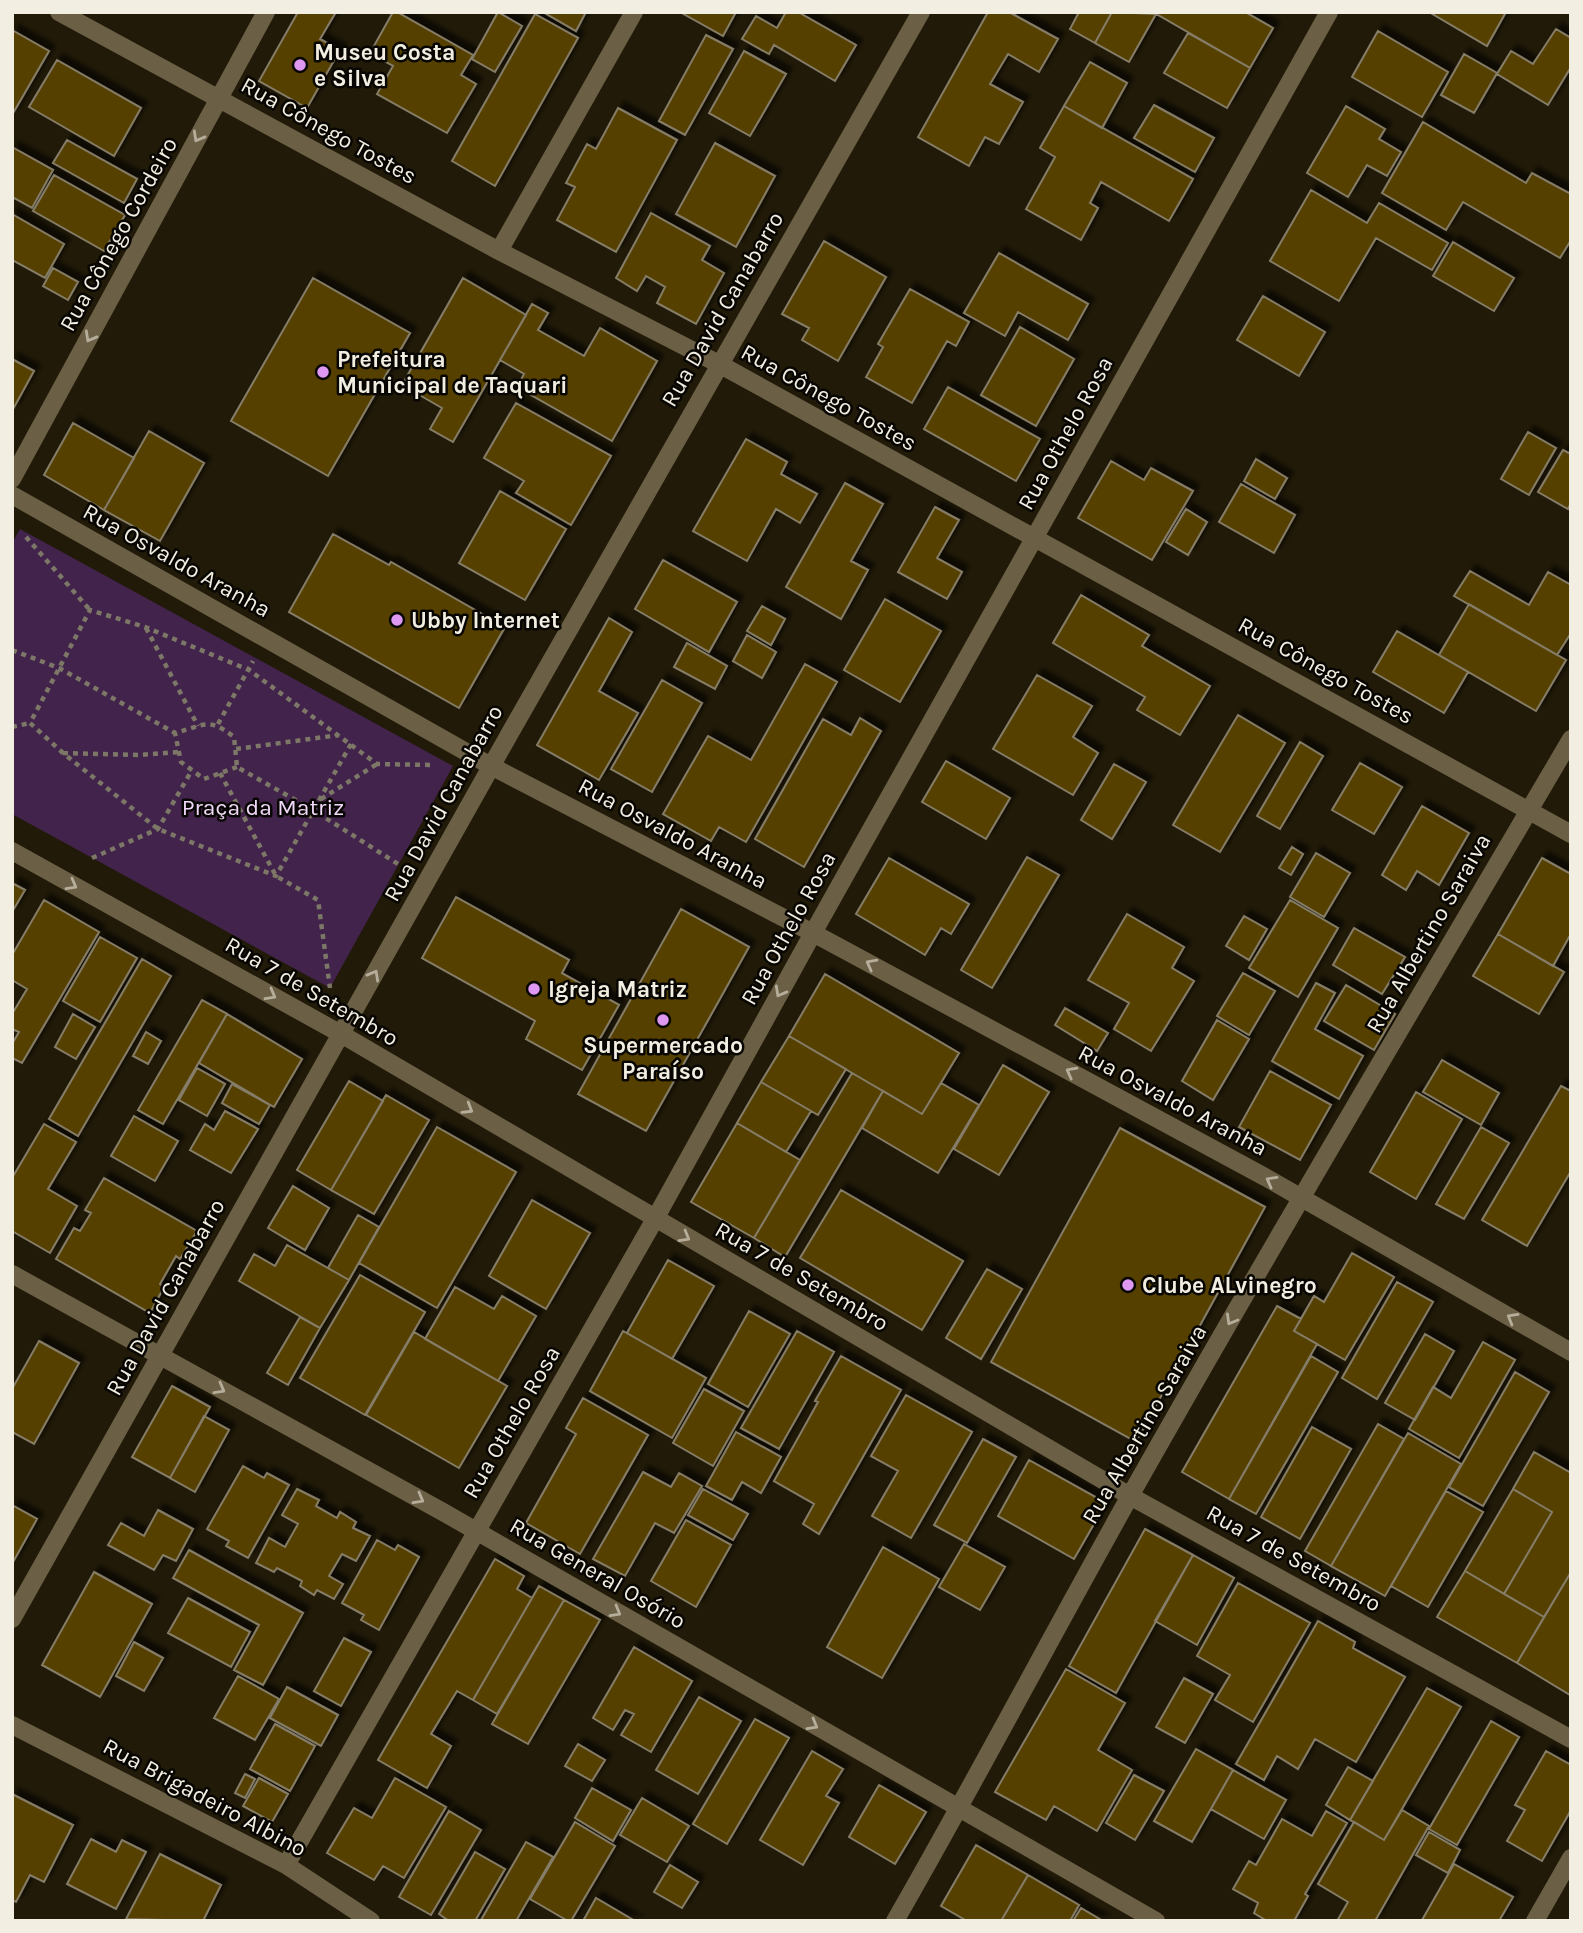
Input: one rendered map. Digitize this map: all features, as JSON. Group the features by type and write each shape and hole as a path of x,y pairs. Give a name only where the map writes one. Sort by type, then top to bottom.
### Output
{"street":[{"name":"Rua Cônego Tostes","path":"59,12 220,97 499,251 719,364 1571,834"},
{"name":"Rua Cônego Cordeiro","path":"12,479 266,12"},
{"path":"499,251 634,12"},
{"name":"Rua David Canabarro","path":"12,1619 491,766 921,12"},
{"name":"Rua Othelo Rosa","path":"286,1865 655,1219 1329,12"},
{"name":"Rua Osvaldo Aranha","path":"12,495 491,766 813,933 1301,1197 1571,1352"},
{"name":"Rua Albertino Saraiva","path":"895,1921 959,1810 1130,1496 1301,1197 1571,739"},
{"name":"Rua 7 de Setembro","path":"12,851 341,1034 1130,1496 1571,1739"},
{"name":"Rua General Osório","path":"12,1274 477,1531 1156,1921"},
{"name":"Rua Brigadeiro Albino","path":"12,1725 286,1865 371,1921"},
{"path":"1535,1921 1571,1858"}],"path":[{"path":"20,529 90,610 145,627 249,670 377,764"},
{"path":"12,727 30,723 90,610"},
{"path":"145,627 198,726"},
{"path":"12,650 59,668 175,733 198,726 218,724 234,737 237,767"},
{"path":"218,724 255,657 246,652"},
{"path":"30,723 158,829 276,876 318,900 330,988"},
{"path":"175,733 181,762 204,779 237,767 313,810 398,864"},
{"path":"236,749 339,735"},
{"path":"276,876 351,744"},
{"path":"63,753 139,755 178,752"},
{"path":"318,801 377,764 440,766"},
{"path":"92,858 158,829 192,770"},
{"path":"220,773 276,876"}],"green space":[{"name":"Praça da Matriz","path":"20,529 453,766 330,988 12,814 12,543"}],"building":[{"name":"Museu Costa e Silva","path":"298,12 336,12 320,39 340,50 307,108 259,81"},
{"path":"393,12 473,55 461,75 476,84 447,133 377,94 393,66 370,53"},
{"path":"498,12 522,26 495,72 472,59"},
{"path":"543,12 586,12 576,31"},
{"path":"680,12 736,12 723,36"},
{"path":"786,12 798,12 856,45 835,81 774,45 769,54 742,39 756,16 777,28"},
{"path":"988,12 1009,12 1058,39 1039,72 1008,54 990,84 1023,102 999,144 985,137 969,166 918,137"},
{"path":"1079,12 1112,12 1095,43 1070,29"},
{"path":"1112,12 1156,14 1129,62 1095,43"},
{"path":"1153,12 1245,12 1273,28 1250,68"},
{"path":"1429,12 1506,12 1487,46"},
{"path":"535,14 578,38 495,186 452,161"},
{"path":"1556,29 1571,38 1571,67 1548,105 1497,74 1511,51 1533,64"},
{"path":"12,30 49,51 12,115"},
{"path":"1378,31 1448,72 1422,117 1352,77"},
{"path":"1188,33 1250,68 1227,108 1164,73"},
{"path":"706,35 733,49 685,135 659,121"},
{"path":"744,51 786,74 750,136 709,113"},
{"path":"1464,54 1497,73 1474,113 1441,95"},
{"path":"57,60 141,108 114,156 29,107"},
{"path":"1090,62 1127,83 1102,128 1064,106"},
{"path":"1154,105 1214,138 1195,172 1134,138"},
{"path":"1064,106 1193,179 1169,221 1101,182 1090,203 1098,208 1081,240 1026,209 1055,157 1040,148"},
{"path":"1346,106 1385,129 1379,139 1401,152 1387,176 1367,165 1348,197 1307,173"},
{"path":"618,108 677,140 616,252 557,220 575,187 566,183 587,144 596,149"},
{"path":"1423,122 1526,183 1532,173 1571,194 1571,240 1560,258 1463,202 1446,230 1382,193"},
{"path":"67,140 137,179 124,203 53,163"},
{"path":"715,143 775,176 736,247 676,214"},
{"path":"12,147 53,170 32,208 12,197"},
{"path":"54,175 125,215 104,251 33,211"},
{"path":"1311,190 1367,223 1379,203 1448,243 1432,270 1376,238 1339,301 1270,261"},
{"path":"651,213 710,246 702,260 724,273 696,324 657,303 665,287 646,276 637,291 616,278"},
{"path":"12,214 64,244 45,278 12,260"},
{"path":"824,241 886,277 838,361 802,340 809,328 782,314"},
{"path":"1453,242 1514,278 1494,311 1433,276"},
{"path":"999,253 1088,304 1068,340 1018,312 1005,336 964,313"},
{"path":"53,268 78,282 68,300 43,286"},
{"name":"Prefeitura Municipal de Taquari","path":"313,278 410,333 328,476 231,421"},
{"path":"463,278 526,315 453,442 430,429 442,408 402,385"},
{"path":"910,289 969,322 956,346 947,341 912,403 866,377 883,347 878,344"},
{"path":"1263,296 1325,332 1299,376 1237,340"},
{"path":"532,304 548,313 538,330 584,356 600,328 657,361 612,441 517,387 524,374 500,360"},
{"path":"1020,327 1074,359 1036,426 981,395"},
{"path":"12,359 34,371 12,411"},
{"path":"948,387 1040,439 1016,481 924,429"},
{"path":"516,403 611,456 571,525 516,493 524,481 484,458"},
{"path":"73,423 134,458 104,510 44,475"},
{"path":"149,431 204,463 160,541 104,510"},
{"path":"1528,432 1556,448 1529,495 1501,479"},
{"path":"746,439 787,462 781,474 817,494 800,523 776,509 747,561 693,531"},
{"path":"1563,450 1571,454 1571,503 1568,509 1538,492"},
{"path":"1256,459 1287,478 1275,499 1244,481"},
{"path":"1111,461 1144,480 1151,468 1193,491 1152,560 1078,518"},
{"path":"845,483 883,504 851,561 868,570 841,619 786,587"},
{"path":"1241,484 1295,515 1274,553 1219,522"},
{"path":"500,491 566,529 525,600 459,563"},
{"path":"935,507 959,520 937,558 962,572 947,599 898,572"},
{"path":"1186,509 1207,522 1188,555 1166,542"},
{"name":"Ubby Internet","path":"333,534 389,565 391,562 505,627 459,708 289,612"},
{"path":"663,560 737,602 709,652 635,609"},
{"path":"1470,571 1529,605 1548,572 1571,585 1571,633 1557,655 1454,596"},
{"path":"1081,595 1149,635 1142,646 1210,686 1180,735 1137,710 1145,697 1053,643"},
{"path":"885,599 941,631 900,702 844,670"},
{"path":"1469,604 1566,660 1536,711 1439,655"},
{"path":"762,606 785,619 771,645 747,631"},
{"path":"609,618 632,632 599,691 638,713 599,780 537,745"},
{"path":"1397,631 1468,672 1444,713 1373,672"},
{"path":"747,635 776,652 762,678 733,661"},
{"path":"687,643 727,666 715,689 674,667"},
{"path":"805,664 837,682 746,842 719,827 711,841 663,814 708,736 751,760"},
{"path":"1037,675 1092,706 1073,737 1098,753 1073,795 993,749"},
{"path":"662,680 702,703 652,792 611,769"},
{"path":"1238,715 1285,743 1220,852 1173,825"},
{"path":"860,718 881,731 804,867 755,839 823,719 851,735"},
{"path":"1300,742 1323,756 1280,829 1257,816"},
{"path":"946,761 1010,798 986,839 922,802"},
{"path":"1360,763 1402,787 1374,834 1332,810"},
{"path":"1114,764 1146,782 1112,839 1081,820"},
{"path":"1422,806 1469,833 1439,885 1417,871 1406,890 1382,875"},
{"path":"1292,847 1303,854 1291,875 1279,868"},
{"path":"1316,853 1350,873 1324,917 1290,897"},
{"path":"1027,857 1059,875 992,988 961,970"},
{"path":"889,858 969,904 951,934 941,928 925,955 856,914"},
{"path":"1542,858 1571,874 1571,938 1569,937 1553,966 1498,934"},
{"path":"12,883 25,890 12,912"},
{"name":"Igreja Matriz","path":"456,897 569,960 562,973 619,1005 582,1070 526,1039 535,1021 422,958"},
{"path":"44,900 99,932 22,1063 12,1058 12,1044 19,1032 12,1029 12,1014 27,989 12,980 12,955"},
{"path":"1290,900 1338,928 1298,997 1249,968"},
{"name":"Supermercado Paraíso","path":"681,909 749,947 646,1131 578,1094"},
{"path":"1127,914 1184,947 1172,968 1194,981 1151,1051 1114,1029 1129,1003 1088,980"},
{"path":"1244,916 1267,929 1249,960 1226,946"},
{"path":"1354,928 1405,957 1382,994 1333,965"},
{"path":"1498,934 1564,972 1539,1014 1473,976"},
{"path":"100,937 137,958 100,1022 63,1001"},
{"path":"142,959 171,976 78,1136 49,1119"},
{"path":"1243,973 1275,991 1249,1035 1217,1016"},
{"path":"825,974 959,1053 922,1114 789,1036"},
{"path":"1316,983 1335,993 1315,1029 1363,1056 1339,1099 1272,1061"},
{"path":"1346,985 1395,1014 1374,1050 1324,1021"},
{"path":"202,1000 227,1014 163,1124 138,1110"},
{"path":"1065,1008 1108,1033 1097,1051 1055,1025"},
{"path":"73,1014 95,1027 76,1059 55,1047"},
{"path":"227,1014 302,1059 274,1107 199,1063"},
{"path":"1217,1020 1249,1039 1213,1100 1182,1081"},
{"path":"146,1032 161,1041 148,1064 133,1056"},
{"path":"789,1036 846,1069 818,1115 761,1082"},
{"path":"1442,1060 1499,1093 1481,1125 1423,1092"},
{"path":"1003,1065 1049,1092 999,1175 954,1149"},
{"path":"197,1068 225,1084 207,1116 179,1100"},
{"path":"1270,1071 1331,1105 1300,1160 1239,1127"},
{"path":"852,1073 883,1091 785,1257 754,1238"},
{"path":"349,1081 383,1101 331,1190 297,1170"},
{"path":"761,1082 811,1111 786,1152 737,1123"},
{"path":"941,1083 979,1105 938,1173 862,1128 883,1091 922,1114"},
{"path":"232,1084 270,1105 259,1124 222,1103"},
{"path":"1561,1086 1571,1091 1571,1171 1527,1246 1482,1220"},
{"path":"1416,1092 1462,1119 1416,1199 1370,1172"},
{"path":"386,1095 429,1120 374,1214 331,1190"},
{"path":"225,1111 258,1129 231,1173 190,1150 205,1124 214,1130"},
{"path":"134,1116 178,1141 155,1181 111,1156"},
{"path":"737,1123 800,1160 754,1238 691,1202"},
{"path":"44,1124 76,1142 48,1189 77,1206 50,1253 12,1231 12,1178"},
{"path":"437,1127 516,1172 437,1308 359,1263"},
{"path":"1481,1127 1509,1143 1464,1219 1436,1204"},
{"name":"Clube ALvinegro","path":"1120,1128 1265,1207 1136,1442 991,1362"},
{"path":"104,1178 197,1231 180,1259 176,1256 160,1284 164,1287 150,1313 56,1259 74,1228 80,1231 91,1213 85,1210"},
{"path":"293,1186 329,1208 305,1250 268,1228"},
{"path":"841,1190 963,1261 922,1330 800,1258"},
{"path":"532,1200 590,1233 546,1309 489,1276"},
{"path":"358,1215 379,1227 349,1280 328,1268"},
{"path":"287,1245 349,1280 320,1328 239,1281 254,1254 275,1266"},
{"path":"1352,1253 1394,1277 1345,1360 1294,1331 1314,1296 1324,1302"},
{"path":"668,1260 714,1286 672,1359 627,1333"},
{"path":"987,1269 1022,1289 981,1359 946,1338"},
{"path":"360,1275 425,1312 365,1415 300,1378"},
{"path":"1397,1282 1433,1302 1377,1399 1342,1378"},
{"path":"455,1287 494,1309 502,1296 536,1316 498,1381 425,1339"},
{"path":"1277,1306 1301,1319 1294,1331 1317,1344 1229,1499 1182,1472"},
{"path":"749,1311 790,1334 748,1407 708,1384"},
{"path":"300,1317 320,1328 288,1385 267,1373"},
{"path":"623,1331 706,1378 672,1438 590,1391"},
{"path":"797,1331 834,1352 779,1449 741,1428"},
{"path":"414,1332 507,1386 459,1468 366,1415"},
{"path":"1425,1334 1454,1351 1415,1420 1385,1403"},
{"path":"39,1341 79,1363 34,1444 12,1432 12,1389"},
{"path":"1483,1342 1515,1360 1459,1458 1409,1429 1433,1387 1451,1398"},
{"path":"841,1356 901,1390 819,1534 803,1524 814,1504 774,1481"},
{"path":"1311,1356 1338,1372 1256,1514 1229,1499"},
{"path":"1515,1372 1549,1392 1483,1506 1449,1487"},
{"path":"172,1386 210,1407 170,1478 132,1457"},
{"path":"704,1389 744,1411 713,1466 673,1443"},
{"path":"906,1395 972,1432 911,1538 872,1516 898,1471 871,1456"},
{"path":"583,1398 648,1435 580,1554 526,1523 576,1434 566,1428"},
{"path":"204,1416 229,1430 195,1492 170,1478"},
{"path":"1378,1424 1404,1439 1331,1566 1305,1551"},
{"path":"1312,1427 1351,1449 1300,1539 1261,1517"},
{"path":"736,1432 781,1457 761,1493 742,1482 732,1500 706,1486"},
{"path":"1408,1433 1461,1464 1385,1596 1331,1566"},
{"path":"983,1439 1016,1457 967,1543 934,1525"},
{"path":"1534,1452 1571,1473 1571,1572 1544,1617 1504,1594 1552,1512 1513,1489"},
{"path":"1029,1460 1106,1503 1074,1559 998,1516"},
{"path":"243,1466 264,1478 267,1473 289,1485 248,1558 226,1546 229,1541 207,1529"},
{"path":"643,1472 671,1487 679,1473 702,1486 674,1533 655,1523 625,1576 593,1559"},
{"path":"297,1489 319,1500 316,1506 337,1518 340,1512 356,1522 353,1528 370,1536 356,1561 342,1554 329,1576 343,1584 334,1599 317,1590 314,1595 300,1586 302,1581 277,1568 274,1572 256,1563 269,1538 285,1547 298,1524 282,1515"},
{"path":"703,1489 748,1514 733,1540 688,1515"},
{"path":"1513,1489 1552,1512 1504,1594 1465,1571"},
{"path":"1446,1491 1483,1512 1428,1607 1391,1586"},
{"path":"12,1505 37,1519 12,1564"},
{"path":"158,1510 193,1529 176,1561 163,1555 154,1570 108,1545 121,1523 144,1536"},
{"path":"686,1520 731,1545 696,1607 651,1581"},
{"path":"1145,1529 1193,1555 1116,1693 1069,1666"},
{"path":"377,1540 395,1550 398,1545 419,1557 379,1630 361,1620 364,1615 342,1603"},
{"path":"964,1544 1005,1567 980,1610 939,1587"},
{"path":"883,1547 939,1579 882,1678 827,1647"},
{"path":"189,1550 303,1613 263,1685 234,1670 259,1625 173,1578"},
{"path":"1193,1555 1234,1578 1197,1645 1155,1621"},
{"path":"495,1559 524,1576 517,1589 532,1598 473,1700 457,1691 431,1734 451,1746 427,1788 378,1760"},
{"path":"1465,1571 1544,1617 1517,1663 1437,1617"},
{"path":"94,1572 152,1604 100,1697 42,1665"},
{"path":"1571,1572 1571,1694 1570,1695 1517,1663"},
{"path":"1238,1583 1310,1623 1253,1722 1215,1700 1230,1675 1197,1656"},
{"path":"539,1586 564,1600 497,1714 473,1700"},
{"path":"188,1598 250,1632 231,1667 168,1633"},
{"path":"564,1600 600,1620 528,1744 492,1724"},
{"path":"1318,1621 1355,1642 1353,1648 1405,1677 1356,1762 1315,1739 1298,1769 1277,1756 1264,1780 1236,1764"},
{"path":"344,1638 371,1652 341,1706 314,1691"},
{"path":"134,1642 163,1658 144,1691 116,1676"},
{"path":"634,1647 692,1681 651,1752 621,1735 634,1714 625,1710 613,1730 593,1718"},
{"path":"1066,1669 1125,1703 1098,1750 1132,1770 1097,1831 1054,1806 1046,1820 995,1792"},
{"path":"238,1676 279,1699 255,1740 214,1718"},
{"path":"1184,1678 1213,1694 1185,1743 1156,1727"},
{"path":"287,1687 338,1715 321,1746 270,1718"},
{"path":"1427,1688 1461,1707 1384,1840 1350,1820"},
{"path":"699,1697 741,1721 698,1794 656,1770"},
{"path":"755,1719 789,1738 727,1844 693,1824"},
{"path":"1491,1721 1519,1737 1457,1845 1429,1829"},
{"path":"275,1724 315,1746 290,1791 250,1769"},
{"path":"578,1744 605,1760 592,1781 565,1766"},
{"path":"1196,1749 1233,1770 1192,1842 1154,1821"},
{"path":"812,1751 843,1769 826,1796 839,1803 803,1865 760,1840"},
{"path":"1546,1751 1571,1765 1571,1810 1542,1861 1507,1841 1525,1810 1515,1805"},
{"path":"1348,1767 1373,1781 1350,1820 1326,1805"},
{"path":"1233,1770 1286,1800 1264,1839 1211,1809"},
{"path":"245,1774 255,1779 245,1798 235,1793"},
{"path":"1134,1775 1164,1791 1135,1840 1106,1823"},
{"path":"259,1778 288,1794 272,1822 243,1806"},
{"path":"395,1778 446,1807 404,1878 383,1866 374,1880 327,1853 354,1808 372,1818"},
{"path":"879,1785 926,1812 895,1864 849,1837"},
{"path":"592,1788 631,1810 613,1841 575,1818"},
{"path":"12,1794 73,1825 44,1882 30,1875 16,1902 12,1900"},
{"path":"642,1798 689,1826 667,1862 620,1835"},
{"path":"1402,1810 1429,1826 1375,1921 1337,1921 1348,1902 1318,1884 1354,1822 1384,1840"},
{"path":"449,1811 481,1830 431,1915 399,1897"},
{"path":"1326,1811 1347,1823 1305,1894 1308,1896 1294,1921 1267,1921 1254,1913 1258,1903 1233,1889 1249,1861 1256,1865 1282,1819 1312,1836"},
{"path":"575,1822 615,1846 571,1921 568,1921 530,1899"},
{"path":"1429,1832 1460,1850 1448,1873 1416,1855"},
{"path":"91,1839 116,1852 122,1840 146,1852 116,1909 67,1884"},
{"path":"526,1842 553,1857 516,1921 481,1920"},
{"path":"976,1845 1028,1875 1001,1921 967,1921 941,1906"},
{"path":"475,1852 505,1869 475,1921 449,1921 439,1914"},
{"path":"160,1854 221,1885 203,1921 126,1919"},
{"path":"1454,1864 1513,1897 1499,1921 1422,1920"},
{"path":"670,1865 698,1882 682,1908 654,1892"},
{"path":"1028,1875 1079,1905 1070,1921 1001,1921"},
{"path":"596,1898 635,1921 583,1921"},
{"path":"1081,1908 1103,1921 1073,1921"}],"place":[{"name":"Museu Costa e Silva","path":"300,65"},
{"name":"Prefeitura Municipal de Taquari","path":"323,372"},
{"name":"Ubby Internet","path":"397,620"},
{"name":"Igreja Matriz","path":"534,989"},
{"name":"Supermercado Paraíso","path":"663,1020"},
{"name":"Clube ALvinegro","path":"1128,1285"}]}
